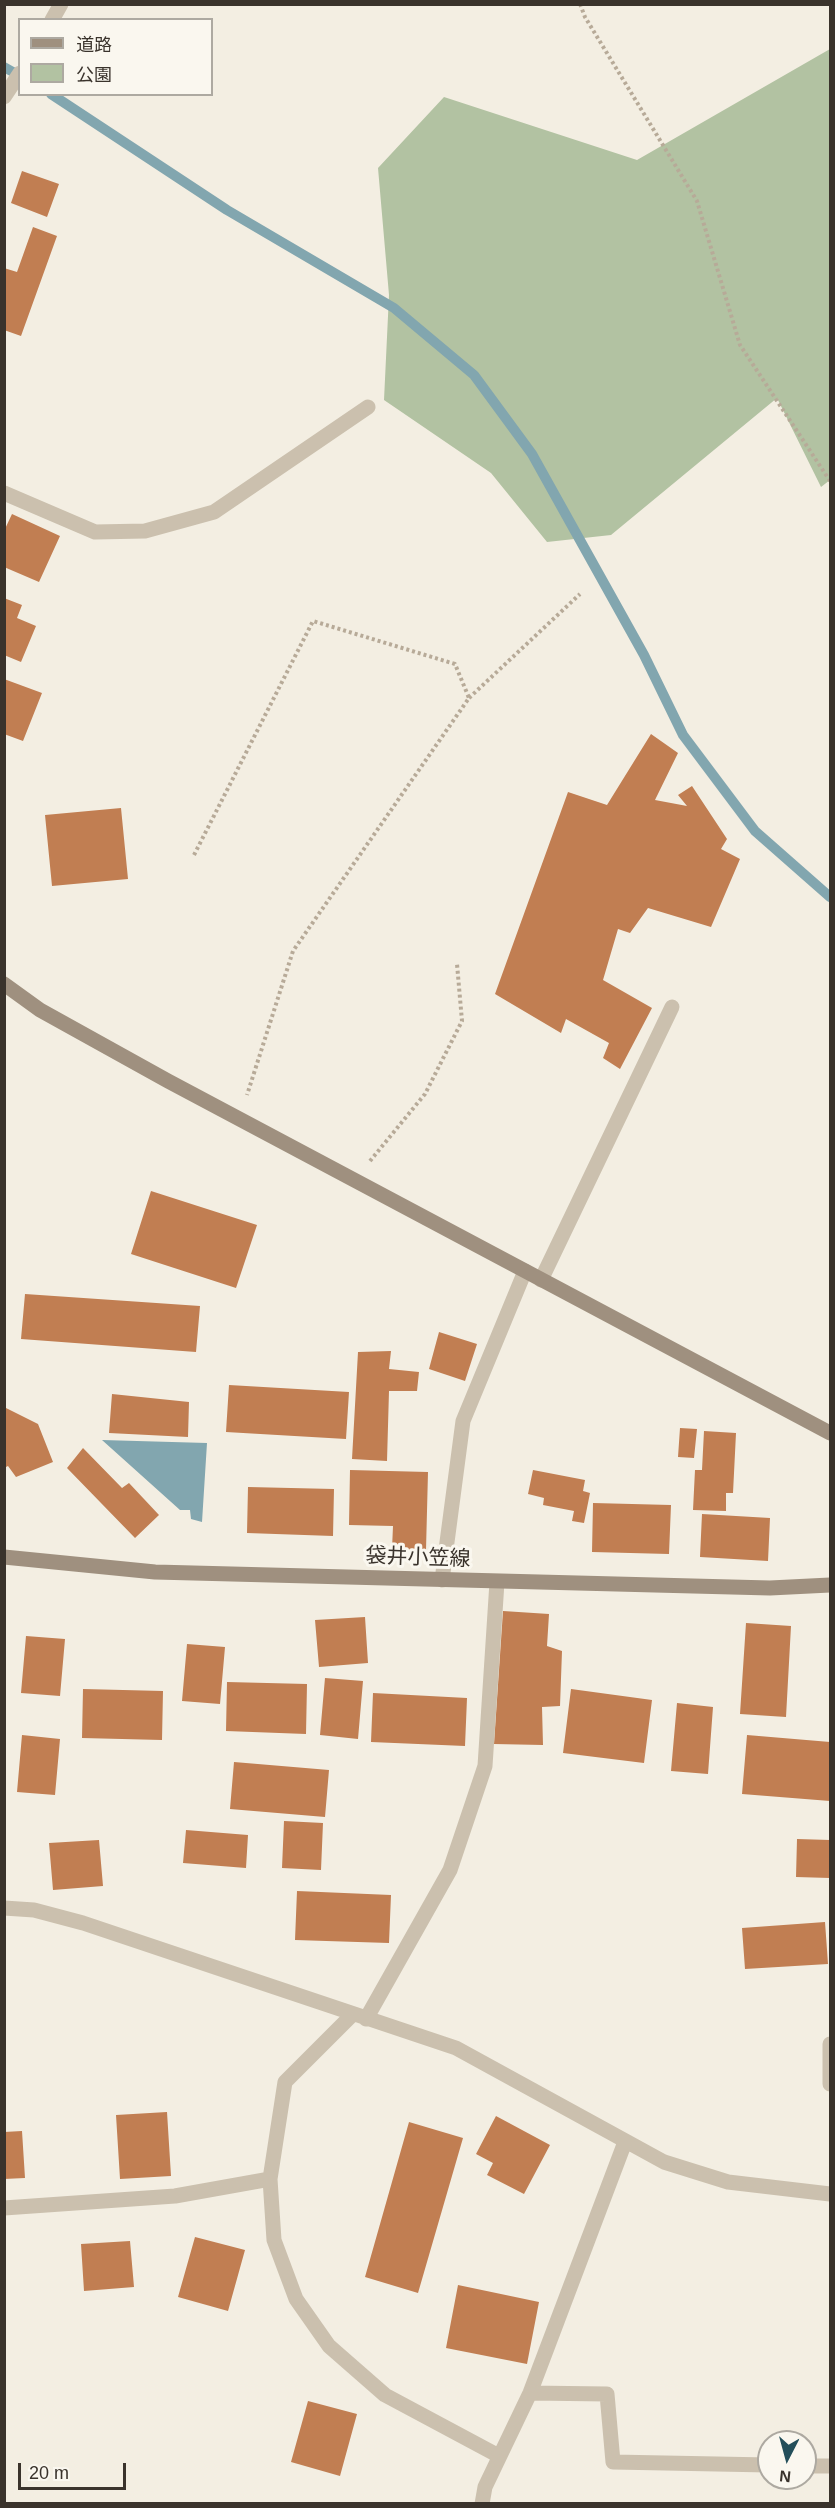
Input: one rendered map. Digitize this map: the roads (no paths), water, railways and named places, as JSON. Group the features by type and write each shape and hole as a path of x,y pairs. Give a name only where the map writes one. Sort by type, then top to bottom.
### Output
{"street":[{"path":"53,18 61,4"},
{"path":"4,97 18,75"},
{"path":"4,493 95,531 145,531 214,512 368,407"},
{"path":"4,984 40,1010 240,1119 831,1433"},
{"path":"541,1280 672,1007"},
{"path":"442,1580 463,1421 525,1271"},
{"name":"袋井小笠線","path":"4,1557 155,1572 770,1588 831,1585"},
{"path":"497,1582 485,1766 450,1870 359,2017 285,2082 270,2179 274,2240 281,2260 296,2300 329,2346 385,2395 499,2456"},
{"path":"4,1908 34,1910 83,1923 456,2048 664,2162 728,2182 831,2194"},
{"path":"831,2044 831,2084"},
{"path":"482,2504 485,2487 530,2393 625,2142"},
{"path":"4,2208 175,2196 270,2179"},
{"path":"530,2393 608,2394 613,2462 757,2465"}],"water":[{"path":"102,1440 207,1443 202,1522 191,1519 190,1510 180,1510"}],"waterway":[{"path":"4,67 18,75"},
{"path":"54,96 227,210 394,308 474,375 532,454 644,655 683,735 755,831 830,897"}]}
